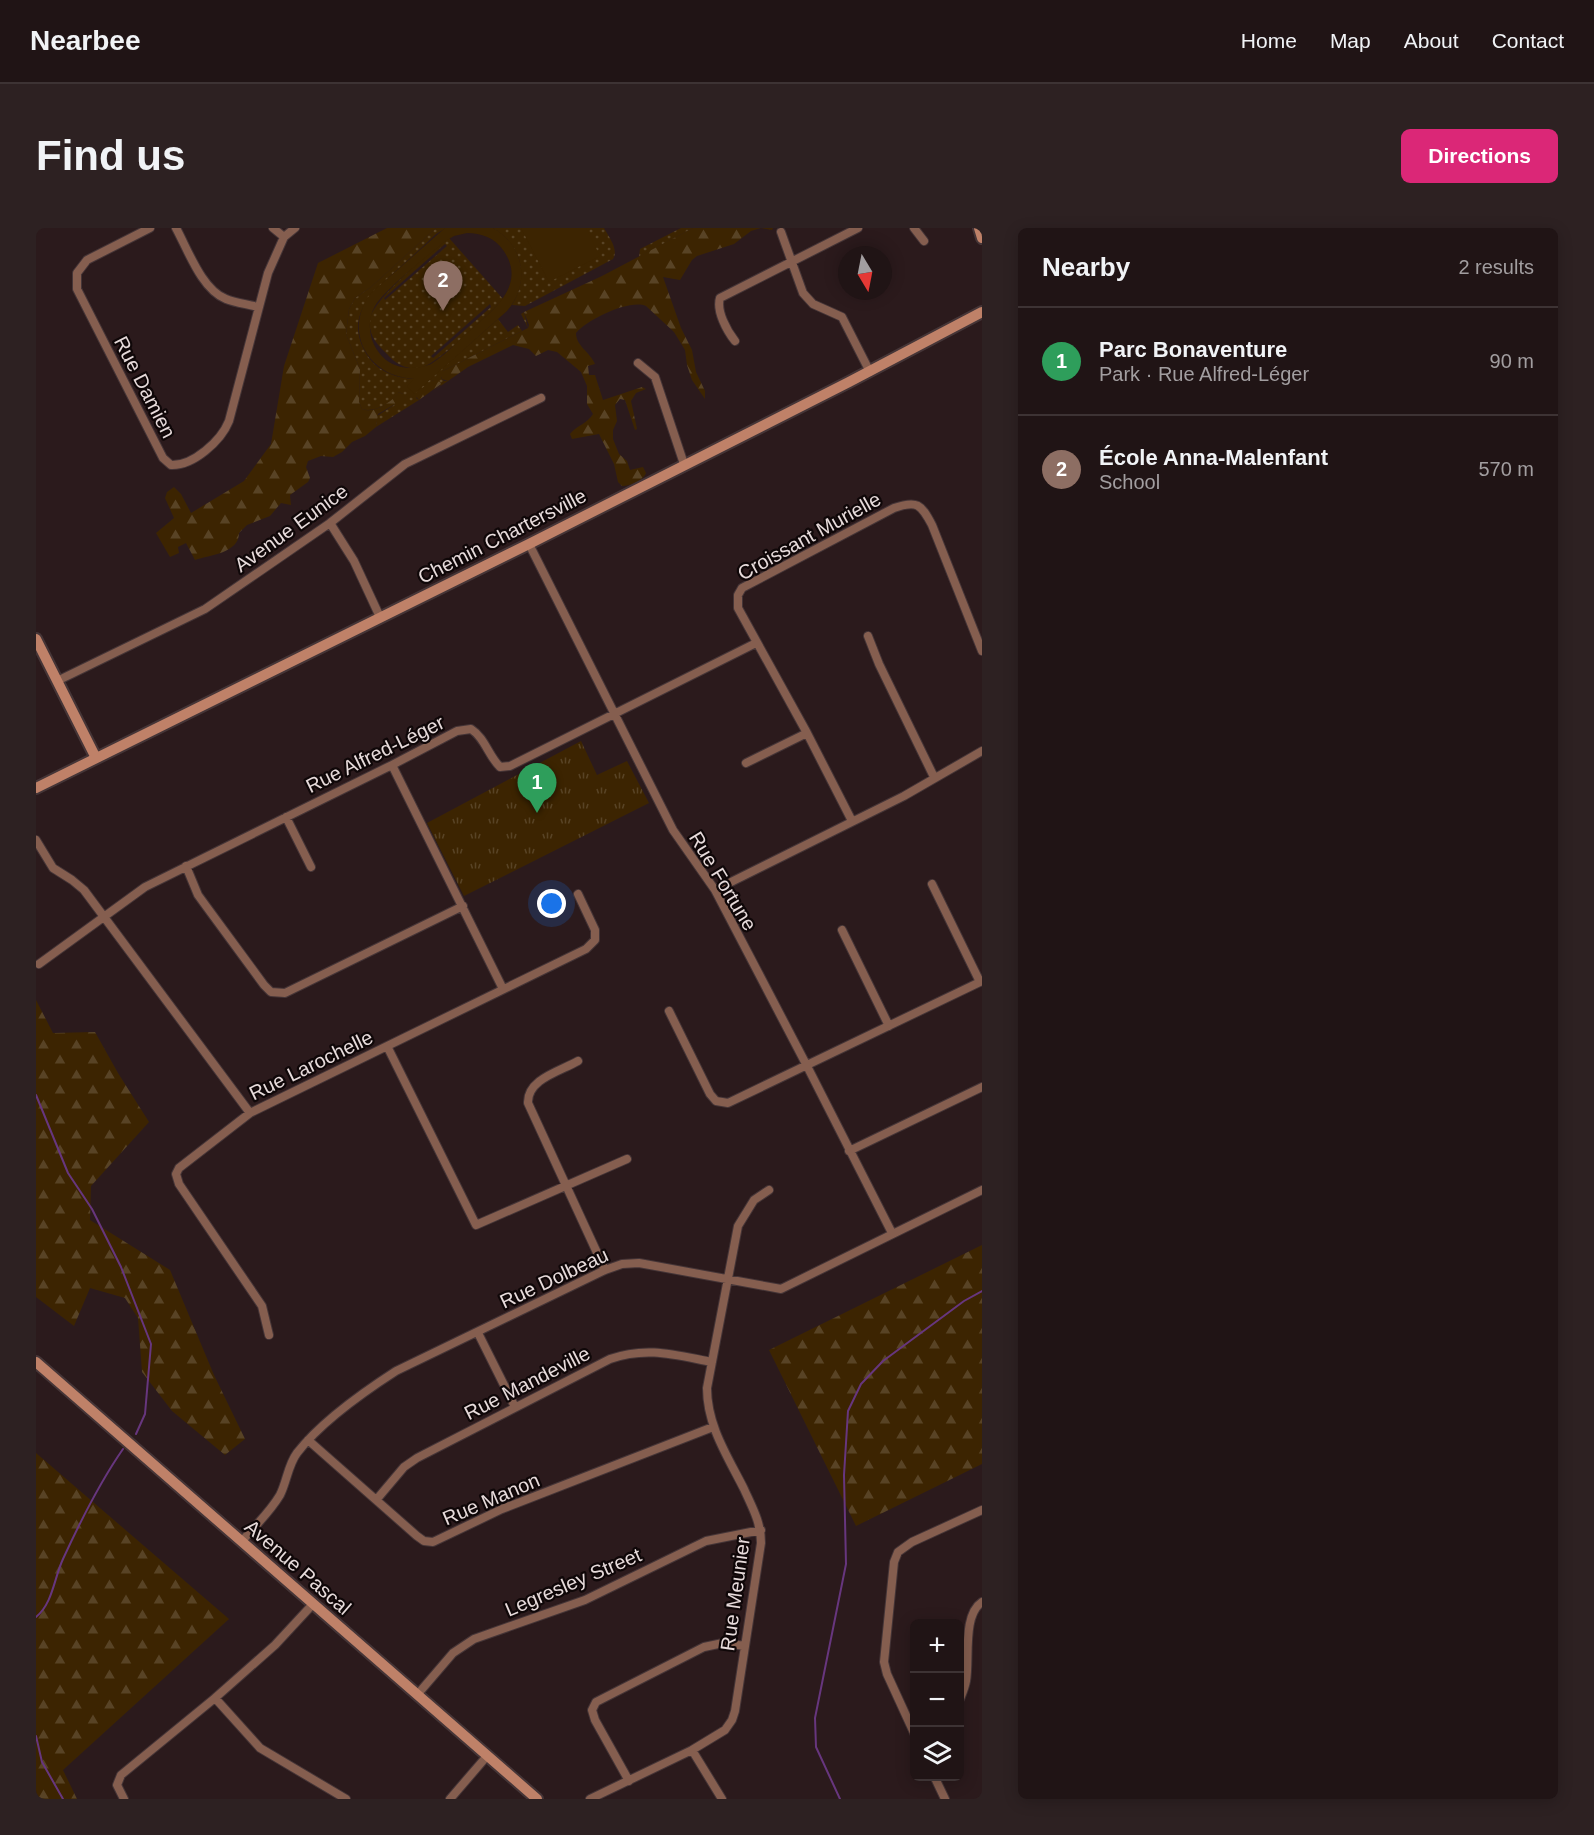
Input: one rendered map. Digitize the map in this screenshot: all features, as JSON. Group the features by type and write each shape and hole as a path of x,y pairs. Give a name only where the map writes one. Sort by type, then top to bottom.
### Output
{"street":[{"name":"Rue Damien","path":"150,228 87,260 77,273 76,281 80,297 142,418 163,458 171,465 183,464 195,457 217,441 224,432 229,421 268,273 284,237 295,228"},
{"path":"176,228 205,283 214,293 226,299 258,307"},
{"path":"273,228 284,237"},
{"path":"735,341 728,333 718,304 720,298 858,228"},
{"path":"914,228 924,241"},
{"path":"980,228 982,237"},
{"path":"781,232 802,291 808,300 842,317 870,372"},
{"name":"Chemin Chartersville","path":"36,788 529,544 870,372 982,312"},
{"path":"638,363 655,377 684,464"},
{"name":"Avenue Eunice","path":"57,681 205,609 330,523 405,464 541,398"},
{"name":"Croissant Murielle","path":"852,821 807,733 738,608 738,595 742,588 894,508 917,504 932,525 982,651"},
{"path":"330,523 354,561 380,617"},
{"name":"Rue Fortune","path":"529,544 673,831 715,890 892,1233"},
{"path":"868,636 879,664 934,777"},
{"path":"36,639 96,758"},
{"name":"Rue Alfred-Léger","path":"39,964 136,892 457,731 471,729 480,734 492,759 500,767 510,766 756,643"},
{"path":"746,763 807,733"},
{"path":"715,890 904,796 982,751"},
{"path":"392,765 503,989"},
{"path":"286,817 311,867"},
{"path":"36,840 53,868 84,890 250,1113"},
{"path":"186,866 198,895 264,985 276,993 285,993 463,906"},
{"path":"669,1011 710,1094 719,1102 732,1102 981,982 932,884"},
{"name":"Rue Larochelle","path":"269,1335 262,1306 183,1190 176,1177 177,1171 250,1113 586,948 595,940 596,930 578,894"},
{"path":"842,930 889,1026"},
{"path":"387,1046 476,1225 627,1159"},
{"path":"579,1061 536,1083 529,1092 528,1098 530,1108 606,1270"},
{"path":"849,1151 982,1087"},
{"name":"Rue Meunier","path":"590,1799 692,1750 725,1730 732,1720 761,1543 761,1530 756,1515 713,1427 707,1405 707,1388 738,1226 754,1200 769,1190"},
{"name":"Rue Dolbeau","path":"242,1541 281,1493 289,1467 308,1440 322,1426 385,1378 606,1270 622,1264 639,1263 781,1289 982,1190"},
{"path":"478,1333 515,1407"},
{"name":"Rue Mandeville","path":"376,1499 411,1462 610,1359 636,1351 648,1351 712,1362"},
{"name":"Avenue Pascal","path":"36,1362 537,1799"},
{"name":"Rue Manon","path":"308,1440 417,1536 433,1542 502,1509 713,1427"},
{"path":"912,1727 887,1674 884,1662 894,1562 898,1552 912,1542 982,1510"},
{"name":"Legresley Street","path":"417,1695 453,1653 474,1639 585,1600 706,1541 761,1530"},
{"path":"964,1687 970,1622 977,1605 982,1602"},
{"path":"124,1799 117,1785 121,1775 275,1645 313,1604"},
{"path":"629,1781 595,1720 592,1710 596,1702 704,1647 723,1643 745,1646"},
{"path":"215,1698 260,1748 346,1799"},
{"path":"692,1750 722,1799"},
{"path":"450,1799 487,1756"},
{"path":"936,1781 945,1799"}],"green space":[{"path":"387,228 436,228 371,287 355,298 349,309 346,334 360,369 359,402 362,409 372,410 382,406 399,392 403,394 404,399 378,414 376,427 365,436 352,442 342,452 333,457 321,456 308,461 306,467 310,478 290,495 291,505 281,503 270,516 247,525 229,549 195,560 186,543 178,547 179,553 170,557 156,533 174,518 165,498 167,492 174,487 181,494 191,513 244,481 271,444 284,366 318,263"},
{"path":"436,228 446,228 436,234 388,278 370,296 364,306 359,317 358,328 360,341 371,361 388,373 415,379 414,393 498,319 508,332 518,325 522,331 528,328 443,371 441,378 448,381 433,391 441,385 433,380 416,398 419,400 376,427 377,416 394,405 403,394 399,392 383,406 372,410 362,409 359,402 360,369 346,334 349,309 355,298 371,287"},
{"path":"445,228 493,228 512,244 521,266 519,289 507,311 414,394 407,386 414,379 384,370 364,350 359,322 371,293","holes":["472,233 496,242 510,263 512,275 503,297 486,317 431,364 408,368 397,366 386,360 376,349 371,335 370,320 375,306 397,282 444,242 454,236"]},
{"path":"493,228 604,228 613,244 615,255 613,259 525,306 512,305 520,284 520,262 511,243"},
{"path":"521,228 586,228 600,256 549,282"},
{"path":"681,228 693,228 639,257 640,249"},
{"path":"693,228 761,228 751,231 734,244 697,256 680,280 663,277 681,328 692,350 696,372 705,391 705,399 692,380 685,350 674,332 646,306 629,305 619,308 589,322 576,333 578,342 595,364 588,366 589,375 595,375 603,400 642,387 646,389 636,393 631,401 637,429 635,430 625,400 620,399 615,405 617,421 613,430 613,439 619,454 627,461 630,470 643,467 646,473 640,480 625,486 618,482 614,464 599,434 572,439 570,434 593,414 587,404 587,386 581,372 557,352 548,350 536,356 529,349 513,345 468,367 448,381 442,379 440,374 443,371 528,328 524,312 602,276"},
{"path":"449,238 503,299 441,356 423,367 408,368 394,361 377,343 370,330 370,319 381,300 392,288","holes":["445,244 447,246 385,300 384,298","490,304 491,307 433,358 431,356"]},
{"path":"524,312 528,328 521,314"},
{"path":"433,380 441,384 419,400 414,394"},
{"path":"581,741 597,775 627,761 649,803 464,896 427,823"},
{"path":"36,1000 53,1033 95,1032 149,1122 91,1186 90,1220 170,1270 214,1375 245,1439 225,1455 172,1411 142,1372 138,1318 125,1298 90,1288 74,1326 36,1297"},
{"path":"982,1245 982,1464 856,1526 769,1350"},
{"path":"36,1453 229,1619 63,1770 77,1799 36,1799"}],"waterway":[{"path":"36,1095 68,1173 92,1209 121,1267 151,1344 145,1414 136,1434"},
{"path":"840,1799 816,1747 815,1718 846,1564 844,1475 848,1411 861,1384 883,1361 964,1301 982,1291"},
{"path":"36,1617 50,1598 60,1566 83,1517 123,1449"},
{"path":"36,1736 42,1762 63,1799"}],"place":[{"name":"École Anna-Malenfant","path":"443,311"},
{"name":"Parc Bonaventure","path":"537,813"}]}
